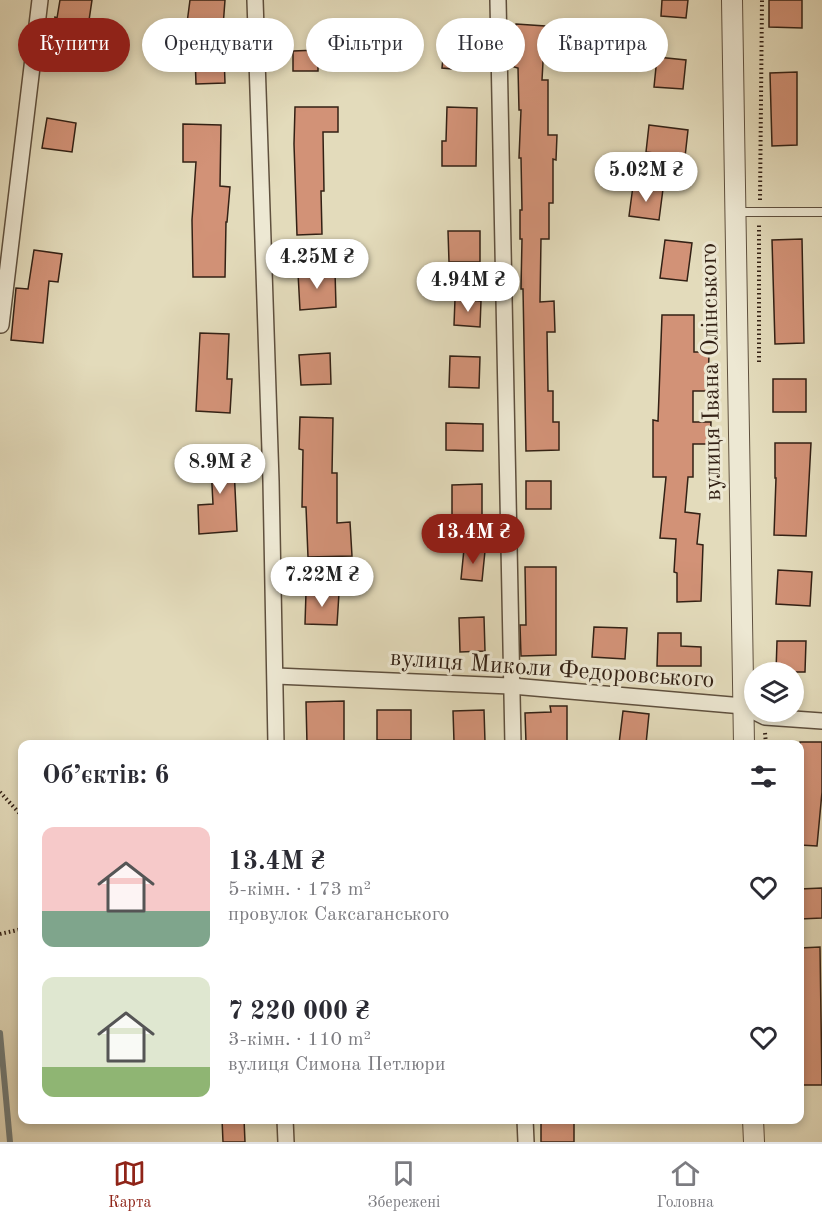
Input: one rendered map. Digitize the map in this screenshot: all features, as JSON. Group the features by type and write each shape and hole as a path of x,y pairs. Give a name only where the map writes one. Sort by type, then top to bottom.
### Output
{"street":[{"path":"1,325 40,0"},
{"path":"255,0 271,481 276,740"},
{"path":"498,0 513,740"},
{"name":"вулиця Івана Олінського","path":"732,0 744,740"},
{"name":"вулиця Миколи Федоровського","path":"276,676 512,686 743,706 765,717 822,721"},
{"path":"285,1124 286,1142"},
{"path":"525,1124 526,1142"},
{"path":"753,1124 754,1142"}],"lane":[{"path":"735,212 822,212"}],"path":[{"path":"759,364 762,0"},
{"path":"0,792 18,812"},
{"path":"0,934 18,930"}],"building":[{"path":"60,0 92,0 89,18 57,18"},
{"path":"190,0 225,0 224,18 188,18"},
{"path":"662,0 688,0 686,18 661,16"},
{"path":"769,0 802,0 802,28 769,27"},
{"path":"525,25 537,25 537,72 542,72 542,80 548,80 548,135 557,135 556,160 553,159 553,203 549,203 549,239 541,239 540,302 554,301 555,332 547,332 548,391 553,391 553,422 559,422 559,450 526,451 523,289 521,289 522,239 520,239 521,110 519,110 518,72 525,72"},
{"path":"306,50 306,71 294,71 294,51"},
{"path":"668,58 686,60 683,89 654,87 656,72 668,72"},
{"path":"196,72 225,72 225,83 196,84"},
{"path":"797,72 797,145 772,146 770,73"},
{"path":"295,107 338,107 338,132 323,132 322,234 297,235"},
{"path":"447,107 477,108 476,166 442,166 442,141 446,141"},
{"path":"47,118 76,123 72,152 42,148"},
{"path":"183,124 221,125 220,186 230,187 226,222 225,277 193,277 192,220 196,162 183,162"},
{"path":"649,125 688,130 685,157 646,152"},
{"path":"633,186 663,189 659,220 629,216"},
{"path":"448,231 480,231 480,262 449,262"},
{"path":"802,239 804,343 775,344 772,240"},
{"path":"665,240 692,243 687,281 660,278"},
{"path":"34,250 62,254 58,282 49,281 43,343 11,340 16,288 28,289"},
{"path":"335,271 336,307 300,310 298,273"},
{"path":"455,299 481,301 480,327 454,325"},
{"path":"662,315 694,315 694,352 709,352 708,391 693,391 693,422 711,422 710,444 693,444 693,477 688,477 685,512 700,514 697,544 703,545 701,601 677,602 677,573 674,572 676,539 660,538 666,477 653,477 653,420 658,421"},
{"path":"200,333 229,334 227,379 232,379 230,413 196,411"},
{"path":"330,353 331,384 301,385 299,355"},
{"path":"450,356 480,357 479,388 449,387"},
{"path":"773,379 806,379 806,412 773,412"},
{"path":"300,417 333,418 332,473 337,473 337,523 350,522 352,556 308,557 306,507 302,507 303,450 299,449"},
{"path":"446,423 483,424 483,451 446,450"},
{"path":"775,443 811,443 806,536 774,535"},
{"path":"233,446 237,531 199,534 198,505 213,504 210,447"},
{"path":"526,481 551,481 551,509 526,509"},
{"path":"482,484 482,515 452,515 452,485"},
{"path":"464,549 485,551 482,581 461,579"},
{"path":"525,567 556,567 556,655 521,656 520,625 526,625"},
{"path":"778,570 812,572 810,606 776,604"},
{"path":"306,592 339,593 337,625 305,624"},
{"path":"484,617 485,651 460,652 459,618"},
{"path":"594,627 627,628 625,659 592,657"},
{"path":"658,633 681,633 681,646 701,647 701,666 657,666"},
{"path":"777,641 806,641 805,672 804,662 776,662"},
{"path":"344,701 344,740 307,740 306,702"},
{"path":"550,706 567,706 567,740 526,740 525,713 551,712"},
{"path":"377,710 411,710 411,740 377,740"},
{"path":"484,710 485,740 454,740 453,711"},
{"path":"623,711 649,714 646,740 619,740"},
{"path":"804,742 822,742 822,792 817,846 804,845"},
{"path":"822,888 822,918 804,919 804,889"},
{"path":"820,947 822,1085 804,1085 804,948"},
{"path":"222,1124 244,1124 245,1142 223,1142"},
{"path":"541,1124 574,1124 574,1142 541,1142"}],"waterway":[{"path":"0,1033 10,1142"}]}
